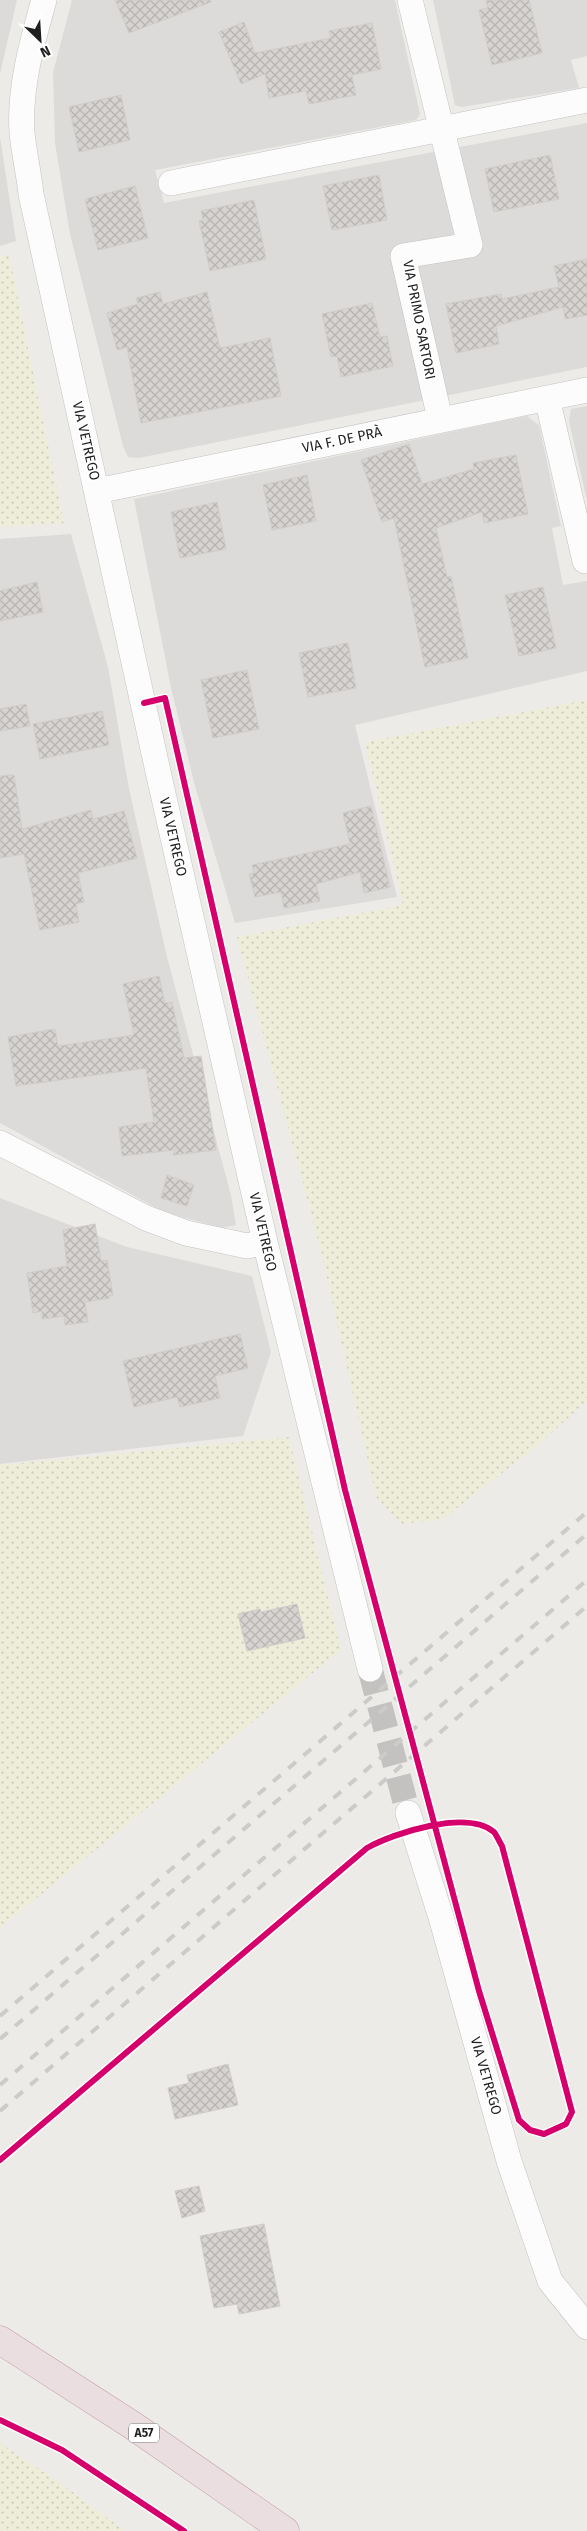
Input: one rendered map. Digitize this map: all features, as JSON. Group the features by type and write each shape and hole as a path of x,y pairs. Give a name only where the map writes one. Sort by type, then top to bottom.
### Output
{"highway":[{"name":"A57","path":"0,2340 132,2425 285,2531"}],"street":[{"name":"VIA VETREGO","path":"44,0 26,71 22,104 22,134 31,194 159,776 265,1242 370,1669"},
{"name":"VIA PRIMO SARTORI","path":"410,0 470,245 403,256 440,419"},
{"path":"171,183 587,100"},
{"name":"VIA F. DE PRÀ","path":"97,491 587,390"},
{"path":"547,398 585,561"},
{"path":"0,1144 137,1214 186,1233 247,1246 265,1242"},
{"name":"VIA VETREGO","path":"408,1813 441,1917 509,2161 550,2281 587,2327"}],"shaded area":[{"path":"0,0 17,0 0,74"},
{"path":"72,0 395,0 420,114 416,120 155,170 164,203 587,123 587,367 139,458 128,457 123,446 70,234 55,143 53,73"},
{"path":"433,0 587,0 587,56 571,60 579,88 462,107 455,105"},
{"path":"0,137 16,241 0,246"},
{"path":"587,406 587,501 569,421 571,409"},
{"path":"527,416 539,425 561,526 552,528 563,585 587,581 587,671 355,725 397,897 235,923 195,786 171,688 134,499"},
{"path":"71,534 108,667 129,789 167,957 231,1195 236,1225 222,1228 164,1212 0,1123 0,539"},
{"path":"0,1198 127,1247 252,1276 271,1352 243,1436 0,1464"}],"green space":[{"path":"9,255 64,523 0,527 0,257"},
{"path":"587,700 587,1401 537,1446 442,1520 401,1524 376,1497 321,1251 237,937 403,905 365,742"},
{"path":"289,1437 341,1650 0,1928 0,1465"},
{"path":"0,2443 66,2487 125,2531 0,2531"}],"building":[{"path":"115,0 210,0 211,2 129,33"},
{"path":"486,0 529,0 542,53 492,65 479,10 488,8"},
{"path":"244,22 255,53 331,38 329,31 372,23 381,69 352,75 356,95 309,104 306,91 269,98 265,74 241,84 219,32"},
{"path":"121,95 130,140 79,152 69,107"},
{"path":"550,155 559,199 494,212 485,169"},
{"path":"379,175 387,220 332,230 323,186"},
{"path":"135,186 148,238 98,250 85,199"},
{"path":"254,200 266,259 210,271 199,221 203,220 201,211"},
{"path":"587,259 587,315 565,319 563,307 496,326 499,344 456,353 446,304 501,294 502,299 559,287 554,266"},
{"path":"160,292 163,304 207,292 220,348 270,338 281,396 141,423 127,347 117,350 107,313 138,304 136,298"},
{"path":"372,303 380,337 387,336 393,366 341,377 337,356 331,357 322,314"},
{"path":"409,444 422,484 474,469 473,463 516,455 528,514 484,523 482,512 436,528 447,577 451,576 468,658 425,667 394,518 382,522 361,460"},
{"path":"307,475 316,521 272,530 263,485"},
{"path":"217,502 226,549 180,558 171,512"},
{"path":"37,582 43,612 0,621 0,591"},
{"path":"543,587 556,648 519,656 505,595"},
{"path":"348,643 356,688 308,697 299,653"},
{"path":"247,670 259,729 213,738 201,680"},
{"path":"26,704 30,726 0,731 0,709"},
{"path":"102,711 109,745 40,759 33,724"},
{"path":"14,775 22,829 91,810 93,819 124,811 137,858 78,873 84,902 76,904 79,922 40,930 24,854 0,858 0,776"},
{"path":"371,806 390,887 364,893 360,872 316,884 320,901 284,908 281,892 255,897 249,874 254,873 252,865 350,844 343,813"},
{"path":"159,976 165,1003 172,1002 184,1058 201,1056 216,1150 173,1155 175,1150 122,1156 119,1127 154,1122 146,1068 16,1086 8,1037 55,1029 58,1046 134,1035 123,984"},
{"path":"167,1175 194,1185 187,1206 161,1198"},
{"path":"95,1224 101,1261 107,1260 113,1295 109,1296 110,1298 85,1302 88,1322 65,1325 64,1316 42,1319 42,1311 33,1313 27,1273 67,1266 63,1230"},
{"path":"240,1334 248,1368 215,1376 220,1398 180,1407 177,1397 134,1407 123,1361"},
{"path":"297,1604 305,1638 247,1651 238,1614 260,1609 261,1612"},
{"path":"228,2064 238,2105 175,2119 168,2088 189,2083 187,2075"},
{"path":"199,2186 205,2211 182,2218 175,2191"},
{"path":"264,2224 280,2306 239,2314 237,2304 214,2308 200,2236"}],"tunnel":[{"path":"370,1669 408,1813"}],"railway":[{"path":"0,2016 587,1512"},
{"path":"0,2039 587,1534"},
{"path":"0,2085 587,1580"},
{"path":"0,2111 587,1606"}],"cycle path":[{"path":"0,2160 367,1848 412,1830 430,1826 449,1823 482,1825 494,1832 502,1846 572,2112 566,2124 544,2134 530,2130 519,2120 479,1991 345,1490 165,698 144,703"},
{"path":"0,2420 62,2450 184,2531"}]}
